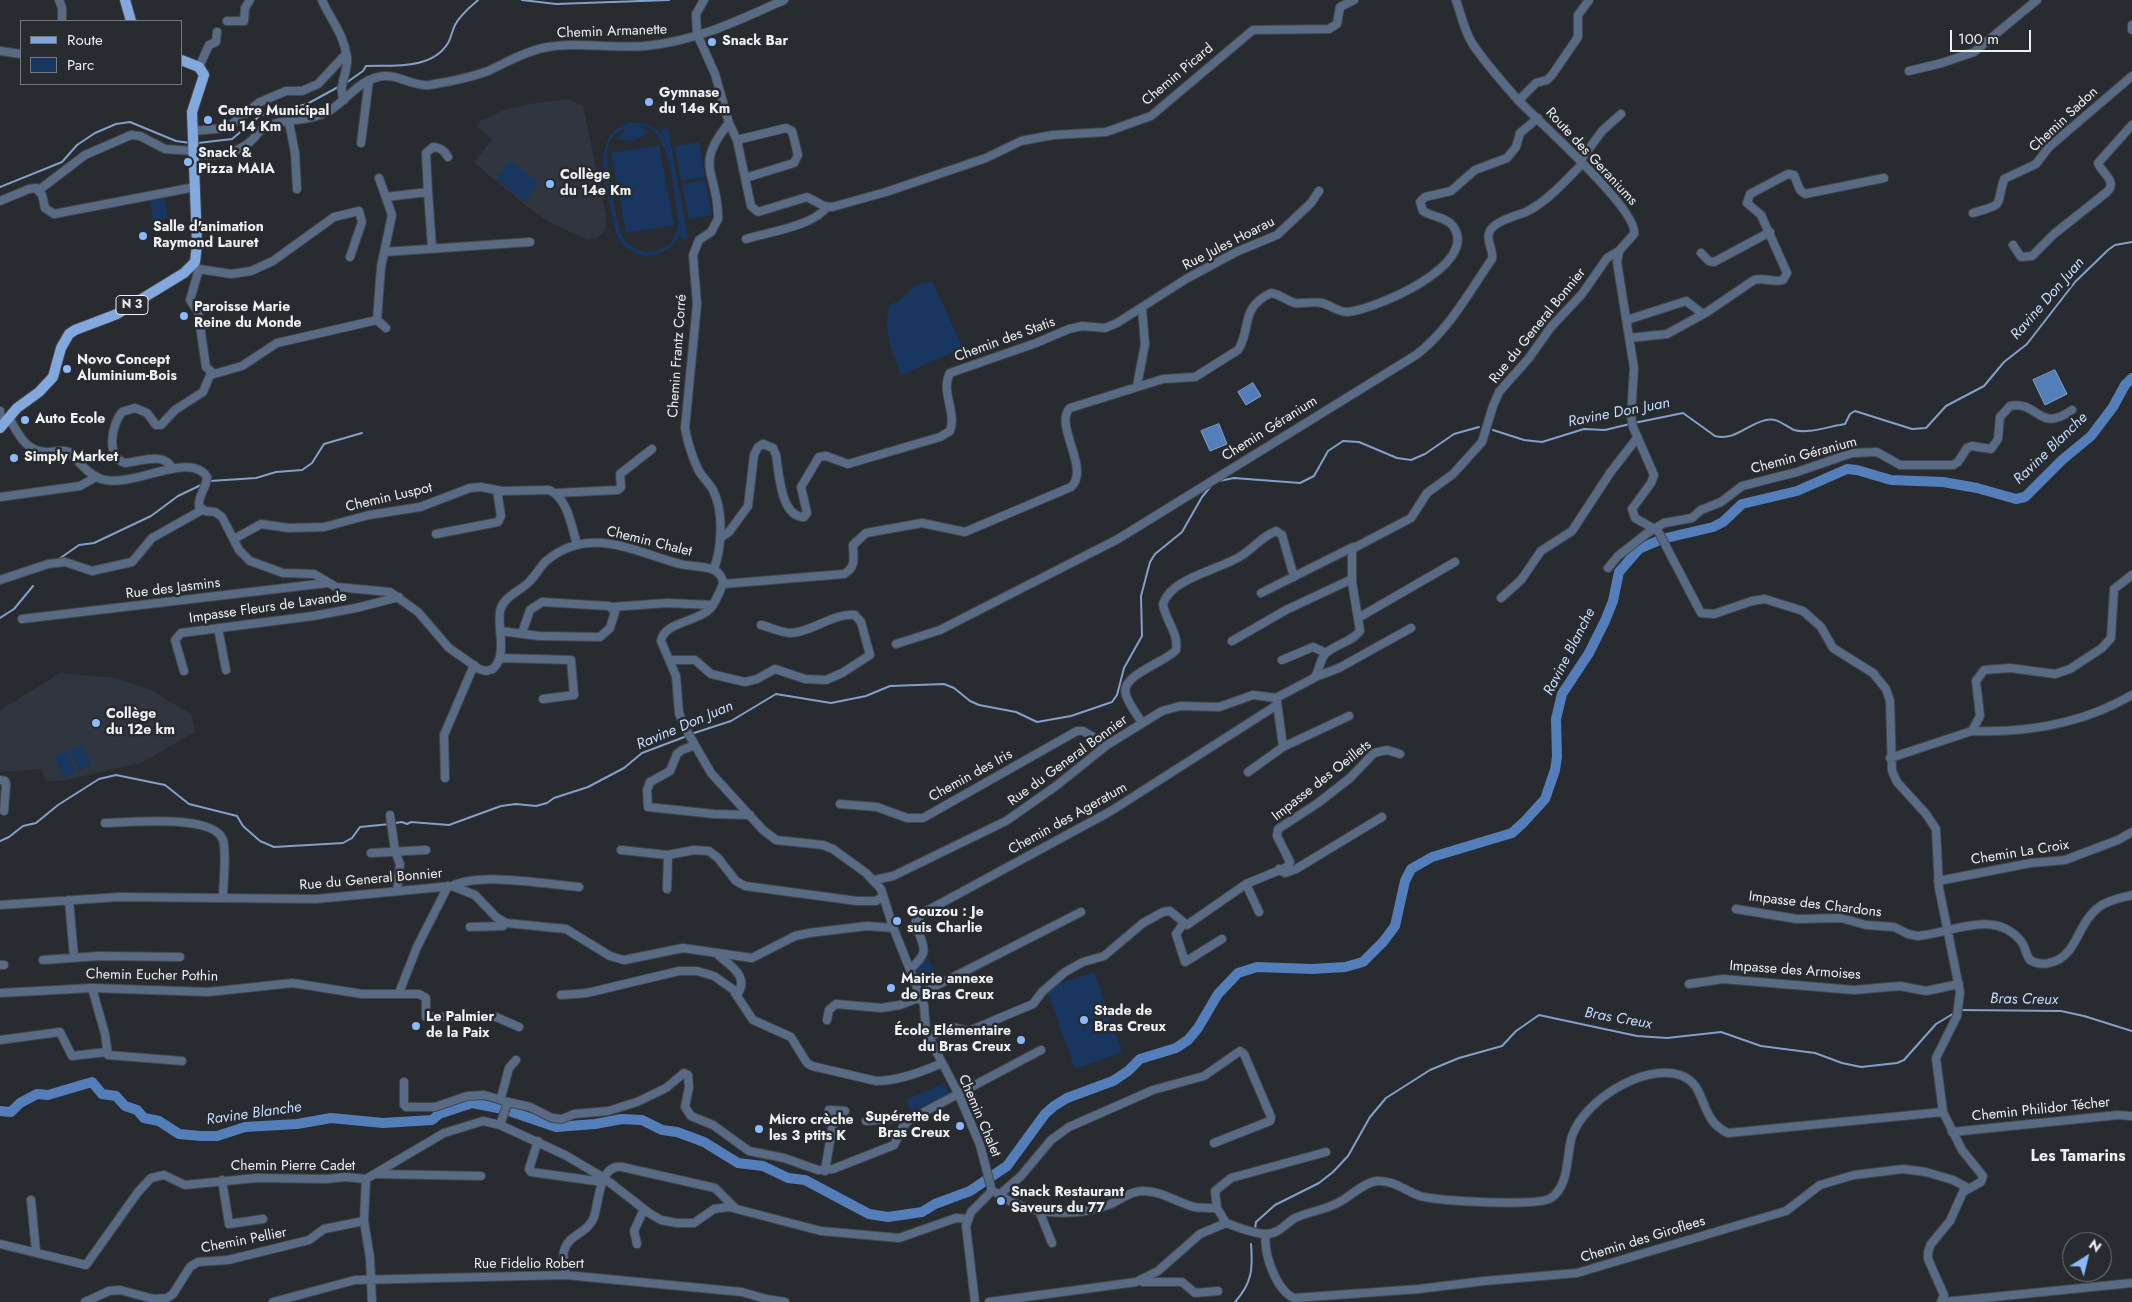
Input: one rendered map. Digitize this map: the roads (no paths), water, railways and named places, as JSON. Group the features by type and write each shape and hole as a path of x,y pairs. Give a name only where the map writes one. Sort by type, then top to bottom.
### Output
{"main road":[{"path":"125,0 131,20"},
{"path":"182,60 199,66 204,75 194,105 193,133 197,254 195,268"},
{"name":"N 3","path":"1,428 17,408 39,392 53,377 61,348 69,334 117,314 195,268"}],"street":[{"path":"60,0 62,20"},
{"path":"227,21 244,21 245,8 250,0"},
{"path":"322,0 339,28 346,54 347,61 341,89 344,100"},
{"name":"Chemin Armanette","path":"39,190 85,155 132,135 140,136 165,149 194,151 219,156 232,153 250,143 264,127 319,116 344,100 369,80 393,76 418,84 429,85 470,76 528,52 544,48 559,46 644,46 698,37 784,0"},
{"name":"Chemin Picard","path":"746,239 801,223 822,212 827,207 886,192 986,158 1021,141 1052,135 1106,132 1121,128 1158,110 1253,30 1329,29 1338,24 1340,7 1354,0"},
{"name":"Route des Geraniums","path":"1456,0 1472,43 1519,100 1623,207 1634,226 1634,234 1619,251"},
{"path":"1519,100 1536,83 1550,77 1578,37 1578,15 1589,0"},
{"path":"1909,71 1942,63 1974,52 2037,0"},
{"path":"703,2 695,19 698,37 715,74 729,122 737,140 751,206 755,211 761,212 807,197 827,207"},
{"path":"2132,25 2132,30"},
{"path":"199,66 206,48 218,38 217,32"},
{"path":"0,51 20,54"},
{"path":"193,133 227,128 245,112 264,100 286,92 302,91 318,84 346,54"},
{"name":"Chemin Sadon","path":"1973,213 1997,206 2000,202 2004,179 2036,164 2049,147 2132,76"},
{"path":"361,143 369,80"},
{"path":"1581,162 1602,131 1621,114"},
{"path":"714,569 722,578 723,584 844,574 850,570 854,562 853,544 866,533 922,523 964,532 1071,486 1075,482 1077,475 1072,445 1065,421 1067,411 1137,386 1163,379 1195,377 1236,352 1242,344 1250,313 1258,301 1271,293 1283,296 1294,303 1322,303 1347,312 1387,300 1436,274 1455,252 1456,234 1449,222 1423,211 1420,202 1425,197 1452,191 1481,167 1507,158 1516,147 1520,133 1538,118"},
{"path":"289,122 295,153 297,189"},
{"name":"Chemin Frantz Corré","path":"714,569 720,538 716,500 712,489 697,469 688,442 686,428 697,304 693,255 699,240 710,232 718,219 709,170 711,147 729,122"},
{"path":"2013,245 2021,257 2032,256 2054,234 2111,189 2111,182 2098,163 2132,125"},
{"path":"737,140 786,128 792,131 798,156 794,163 745,178"},
{"path":"432,248 426,153 432,147 438,147 445,151 448,157"},
{"name":"Chemin Géranium","path":"896,644 940,630 1118,540 1416,355 1429,345 1446,325 1492,259 1493,251 1489,236 1491,229 1502,221 1537,206 1581,162"},
{"path":"1629,338 1667,334 1703,314 1754,280 1761,278 1778,282 1783,280 1787,273 1761,215 1747,203 1750,194 1788,174 1794,176 1800,190 1805,194 1884,178"},
{"path":"377,320 384,252 392,214 379,178"},
{"path":"0,201 29,189 39,190 45,208 54,214 195,187"},
{"name":"Rue Jules Hoarau","path":"1142,309 1186,279 1236,252 1278,234 1311,203 1319,191"},
{"path":"386,197 428,192"},
{"path":"350,257 362,222 359,211 334,218 273,261 251,271 231,274 195,268 190,300 198,312 202,350 206,367 211,373 218,374 242,366 277,344 377,320"},
{"path":"1701,253 1708,261 1714,262 1770,232"},
{"path":"384,252 530,242"},
{"path":"1619,251 1617,262 1635,383 1631,416 1633,427 1654,475 1652,483 1635,503 1632,511 1638,520 1658,532 1701,613 1714,614 1752,601 1765,600 1795,609 1817,622 1833,648 1878,677 1886,689 1890,701 1890,758 1892,771 1897,782 1926,814 1936,829 1938,881 1959,984 1960,1000 1957,1016 1936,1058 1944,1112 1962,1150 1983,1176 1981,1182 1968,1188 1959,1197 1950,1221 1931,1244 1928,1252 1928,1259 1944,1295 1942,1302 2132,1283"},
{"name":"Rue du General Bonnier","path":"1261,593 1412,518 1427,494 1453,474 1482,442 1499,392 1529,358 1547,332 1582,294 1607,258 1619,251"},
{"path":"1626,320 1650,314 1680,301 1690,302 1703,314"},
{"path":"1137,386 1146,344 1142,309"},
{"name":"Chemin des Statis","path":"720,538 729,532 748,506 752,461 758,447 763,444 773,448 776,455 785,501 795,515 804,517 807,513 801,487 819,457 826,456 848,464 940,437 950,431 952,419 946,383 950,373 1036,343 1069,329 1082,326 1105,328 1142,309"},
{"path":"377,320 386,328"},
{"path":"172,469 168,462 162,458 120,462 114,452 114,424 122,412 135,408 147,414 156,425 161,425 175,410 203,392 211,373"},
{"name":"Chemin Géranium","path":"1608,568 1618,556 1658,532 1664,523 1692,518 1702,510 1721,502 1742,486 1797,472 1852,453 1877,452 1900,465 1953,465 1958,462 1967,448 1972,446 1991,449 1998,439 2000,417 2010,406 2023,406 2051,420 2059,419 2072,410"},
{"path":"0,411 1,428"},
{"path":"9,418 24,442 33,449 50,452 69,452 83,468 96,477 115,482 127,481 172,469 192,466 205,472 207,484 198,501 202,510"},
{"path":"1501,598 1521,580 1541,551 1572,531 1610,473 1638,438"},
{"name":"Chemin Luspot","path":"234,539 261,524 288,528 324,527 369,515 420,507 470,488 549,490 556,493 618,490 621,487 620,474 652,449"},
{"path":"0,497 80,486 96,477"},
{"path":"436,534 498,522 501,516 497,490"},
{"path":"556,493 565,506 577,544"},
{"path":"0,580 48,564 65,562 92,571 132,562 152,538 202,510 215,512 222,517 239,550 250,561 283,573 314,574 327,583 352,590 382,590 399,597 418,612 449,648 486,671 493,669 500,658 571,660 574,695 543,699"},
{"path":"1142,723 1126,697 1125,688 1131,679 1176,650 1175,636 1163,604 1172,590 1234,561 1250,549 1260,538 1276,531 1282,534 1294,577"},
{"name":"Chemin Chalet","path":"500,658 500,612 506,600 526,585 551,558 577,544 610,542 686,566 714,569"},
{"path":"1314,678 1326,653 1358,634 1360,628 1352,579 1351,552 1354,547"},
{"path":"1358,618 1455,562"},
{"path":"1972,731 1980,716 1980,706 1975,687 1979,675 1984,670 1995,668 2056,674 2070,669 2102,648 2112,634 2112,599 2114,589 2132,574"},
{"path":"1232,641 1286,610 1352,579"},
{"name":"Rue des Jasmins","path":"22,619 327,583"},
{"name":"Chemin Chalet","path":"723,584 713,605 702,615 664,633 661,641 671,660 676,676 679,713 684,726 712,773 750,815 776,840 782,843 823,845 834,849 874,880 883,896 893,928 920,995 925,1010 925,1026 929,1037 959,1095 980,1144 995,1191"},
{"name":"Impasse Fleurs de Lavande","path":"184,671 175,640 178,634 313,616 399,597"},
{"path":"522,633 530,610 542,602 612,607 667,603 713,605"},
{"path":"500,631 539,636 600,637 607,632 616,615 612,607"},
{"path":"671,660 695,660 711,674 745,682 757,679 775,669 805,679 826,680 867,659 870,651 859,618 855,615 834,618 792,633 784,633 761,625"},
{"path":"218,628 226,670"},
{"path":"1283,746 1277,702 1314,678 1338,668 1411,628"},
{"path":"1282,660 1313,647 1326,653"},
{"path":"445,778 444,735 474,665"},
{"name":"Rue du General Bonnier","path":"874,880 893,876 1006,821 1056,786 1107,745 1173,706 1219,707 1253,695 1277,702"},
{"path":"1890,758 1972,731 2026,730 2081,717 2132,695"},
{"name":"Chemin des Ageratum","path":"910,969 924,954 925,948 916,921 923,913 1112,811 1277,702"},
{"path":"1248,772 1283,746 1350,716"},
{"name":"Chemin des Iris","path":"840,804 877,807 907,818 923,818 1077,732 1083,731 1107,745"},
{"path":"694,744 677,754 670,771 652,779 647,790 648,808 750,815"},
{"name":"Impasse des Oeillets","path":"1279,869 1290,863 1277,836 1280,827 1318,803 1350,778 1374,753 1387,750 1400,754"},
{"path":"0,780 5,781 6,784 4,811"},
{"path":"1222,939 1185,962 1176,934 1184,924 1190,923 1246,884 1279,869 1285,873 1296,869 1382,817"},
{"path":"105,823 189,821 218,834 223,843 223,898"},
{"path":"391,821 395,852 400,864 397,890"},
{"name":"Chemin La Croix","path":"1938,881 2031,863 2065,860 2118,840 2132,832"},
{"path":"371,853 426,850"},
{"path":"621,850 668,855 701,850 713,853 739,883 751,888 857,901 876,901 883,896"},
{"path":"667,889 668,855"},
{"path":"399,993 417,947 450,886 480,879 579,887"},
{"path":"1246,884 1259,912"},
{"name":"Rue du General Bonnier","path":"0,905 119,897 316,899 450,886 476,895 505,923"},
{"name":"Impasse des Chardons","path":"1736,909 1797,919 1840,918 1866,926 1894,927 1913,936 1929,935 1986,923 1999,925 2020,939 2030,960 2043,965 2060,961 2066,956 2084,922 2098,907 2132,894"},
{"path":"69,900 74,957"},
{"path":"929,1037 951,1027 969,1031 1033,1004 1042,992 1065,972 1083,962 1104,956 1143,923 1163,912 1170,911 1184,924"},
{"path":"827,1020 830,1010 836,1004 881,1008 900,1006 1081,912"},
{"path":"470,927 503,926 505,923 566,929 610,956 624,960 676,948 752,958 795,936 809,933 862,926 893,928"},
{"path":"716,953 737,971 741,989 736,993"},
{"path":"43,960 74,957 180,957"},
{"path":"561,994 587,994 591,991 678,971 697,971 714,976 736,993 753,1020 791,1037 807,1062 812,1066 876,1081 885,1081 928,1069 942,1063"},
{"name":"Impasse des Armoises","path":"1689,984 1723,979 1854,990 1900,986 1926,991 1959,984"},
{"name":"Chemin Eucher Pothin","path":"0,993 92,988 208,992 293,983 362,994 399,993 424,995 426,998 426,1017 496,1017 519,1027"},
{"path":"92,988 106,1034 106,1052"},
{"path":"0,1040 60,1032 72,1056 106,1052 113,1056 182,1061"},
{"path":"404,1082 404,1105 406,1107 435,1107 467,1096 484,1096 530,1107 552,1118 562,1119 574,1114 608,1111 637,1102 666,1088 684,1073 688,1075 689,1087 685,1107 691,1116 713,1125 749,1151 825,1171 894,1145 907,1121 1041,1050"},
{"path":"975,1302 967,1241 968,1219 971,1212 995,1191 1021,1176 1051,1140 1069,1127 1153,1090 1204,1076 1240,1051 1244,1054 1271,1117 1270,1121 1214,1143"},
{"path":"500,1125 509,1068 516,1060"},
{"path":"1136,1282 1158,1271 1200,1234 1226,1223 1262,1233 1277,1232 1296,1218 1337,1204 1372,1182 1379,1181 1397,1185 1420,1196 1438,1199 1523,1203 1550,1199 1560,1190 1572,1135 1579,1121 1590,1109 1618,1087 1650,1075 1673,1074 1687,1079 1703,1098 1707,1114 1712,1123 1728,1133 1944,1112"},
{"path":"825,1171 832,1110 845,1111"},
{"name":"Chemin Philidor Técher","path":"1952,1132 2118,1115 2132,1116"},
{"path":"866,1121 899,1118 907,1121"},
{"name":"Chemin Pierre Cadet","path":"0,1244 36,1251 86,1265 138,1192 151,1178 169,1175 185,1185 256,1178 327,1179 345,1177 366,1180 444,1133 483,1121 500,1125 538,1141 603,1180 661,1220 687,1224 697,1222 714,1209 735,1208 821,1231 905,1237 956,1218 968,1219"},
{"path":"538,1141 529,1169 531,1172 603,1180"},
{"path":"1226,1223 1217,1208 1215,1191 1228,1180 1326,1152"},
{"path":"566,1275 564,1251 572,1238 584,1232 593,1220 603,1180 618,1167 715,1188 735,1208"},
{"name":"Chemin des Giroflees","path":"1262,1233 1264,1245 1279,1285 1285,1294 1294,1298 1419,1289 1577,1273 1786,1211 1820,1185 1854,1175 1903,1169 1926,1172 1953,1180 1968,1188"},
{"path":"378,1174 481,1176"},
{"name":"Chemin Pierre Cadet","path":"222,1180 229,1224 263,1219"},
{"path":"366,1180 364,1221 372,1302"},
{"path":"995,1191 1040,1213 1082,1211 1109,1204 1135,1192 1144,1191 1164,1195 1195,1207 1217,1208"},
{"path":"31,1200 36,1251"},
{"path":"636,1244 634,1234 644,1209"},
{"path":"1040,1213 1052,1242"},
{"name":"Chemin Pellier","path":"85,1302 109,1291 120,1290 154,1299 167,1298 173,1294 190,1267 198,1262 228,1260 309,1240 324,1229 364,1221"},
{"name":"Rue Fidelio Robert","path":"273,1302 355,1280 566,1275 742,1292 785,1302"},
{"path":"989,1302 1136,1282 1180,1282 1195,1293 1218,1291"}],"waterway":[{"path":"346,83 363,71 366,66 411,64 432,58 441,52 448,43 455,25 465,11 478,0"},
{"path":"522,0 556,4 669,0"},
{"path":"198,143 232,139 261,115 307,104 340,86"},
{"path":"0,187 62,162 77,145 95,133 116,124 130,122 176,141 190,143"},
{"name":"Ravine Don Juan","path":"1634,423 1683,413 1715,436 1722,437 1735,434 1759,422 1770,419 1794,430 1817,430 1845,424 1850,414 1855,411 1912,429 1926,428 1946,406 1984,386 2004,362 2027,344 2075,282 2108,250 2115,245 2132,242"},
{"name":"Ravine Blanche","path":"509,1111 556,1127 595,1124 622,1119 642,1120 662,1130 677,1132 704,1142 738,1163 763,1166 788,1178 805,1180 869,1214 888,1217 922,1212 935,1204 970,1191 1007,1166 1045,1114 1054,1106 1067,1098 1113,1081 1128,1071 1140,1059 1176,1048 1188,1040 1198,1028 1218,994 1238,973 1257,967 1312,969 1345,967 1363,962 1383,942 1395,926 1405,881 1411,869 1432,857 1512,833 1524,822 1545,799 1555,770 1557,757 1556,719 1562,694 1589,653 1605,621 1613,601 1619,572 1639,549 1662,539 1713,527 1723,522 1742,504 1797,491 1847,469 1891,480 1943,482 1977,488 2016,499 2025,497 2062,460 2091,436 2113,407 2125,385 2132,378"},
{"name":"Ravine Don Juan","path":"1493,430 1524,440 1542,442 1584,429 1605,430 1630,424"},
{"name":"Ravine Don Juan","path":"1219,481 1234,478 1300,483 1314,476 1328,451 1343,441 1359,442 1397,458 1411,460 1425,454 1454,434 1479,427"},
{"path":"210,481 256,478 276,472 302,470 312,463 324,444 362,433"},
{"path":"59,559 79,545 94,543 151,516 178,496 203,484"},
{"name":"Ravine Don Juan","path":"691,734 731,721 776,694 831,703 866,696 890,686 944,684 954,688 970,701 979,705 1016,712 1037,722 1071,716 1112,702 1117,695 1124,668 1142,636 1141,596 1150,562 1155,554 1182,532 1202,497 1211,486"},
{"path":"0,618 14,609 33,586"},
{"name":"Ravine Don Juan","path":"395,823 402,822 407,824 411,822 449,825 501,806 516,804 536,806 547,803 554,798 588,787 624,768 642,753 687,736"},
{"name":"Ravine Don Juan","path":"0,841 9,837 23,826 36,823 58,805 99,779 116,775 165,785 189,804 237,816 243,826 260,841 274,847 343,843 352,838 360,827 390,824"},
{"name":"Bras Creux","path":"1960,1010 2061,1011 2132,1031"},
{"name":"Bras Creux","path":"1255,1229 1256,1222 1275,1205 1319,1183 1333,1172 1348,1156 1370,1117 1386,1098 1430,1070 1459,1058 1502,1046 1516,1031 1539,1015 1637,1036 1667,1038 1721,1032 1761,1046 1815,1053 1842,1063 1861,1067 1897,1063 1904,1060 1936,1024 1956,1012"},
{"name":"Ravine Blanche","path":"0,1111 11,1112 20,1103 37,1094 48,1095 92,1082 102,1094 116,1096 125,1106 137,1110 144,1118 159,1121 179,1134 201,1136 217,1136 245,1127 297,1124 331,1118 383,1123 432,1120 439,1114 472,1103 503,1109"},
{"name":"Bras Creux","path":"1235,1302 1245,1288 1250,1275 1252,1261 1251,1244"}],"place":[{"name":"Snack Bar","path":"712,42"},
{"name":"Gymnase du 14e Km","path":"649,102"},
{"name":"Centre Municipal du 14 Km","path":"208,120"},
{"name":"Snack & Pizza MAIA","path":"188,162"},
{"name":"Collège du 14e Km","path":"550,184"},
{"name":"Salle d'animation Raymond Lauret","path":"143,236"},
{"name":"Paroisse Marie Reine du Monde","path":"184,316"},
{"name":"Novo Concept Aluminium-Bois","path":"67,369"},
{"name":"Auto Ecole","path":"25,420"},
{"name":"Simply Market","path":"14,458"},
{"name":"Collège du 12e km","path":"96,723"},
{"name":"Gouzou : Je suis Charlie","path":"897,921"},
{"name":"Mairie annexe de Bras Creux","path":"891,988"},
{"name":"Stade de Bras Creux","path":"1084,1020"},
{"name":"Le Palmier de la Paix","path":"416,1026"},
{"name":"École Elémentaire du Bras Creux","path":"1021,1040"},
{"name":"Supérette de Bras Creux","path":"960,1126"},
{"name":"Micro crèche les 3 ptits K","path":"759,1129"},
{"name":"Snack Restaurant Saveurs du 77","path":"1001,1201"}],"district":[{"name":"Les Tamarins","path":"2078,1157"}]}
